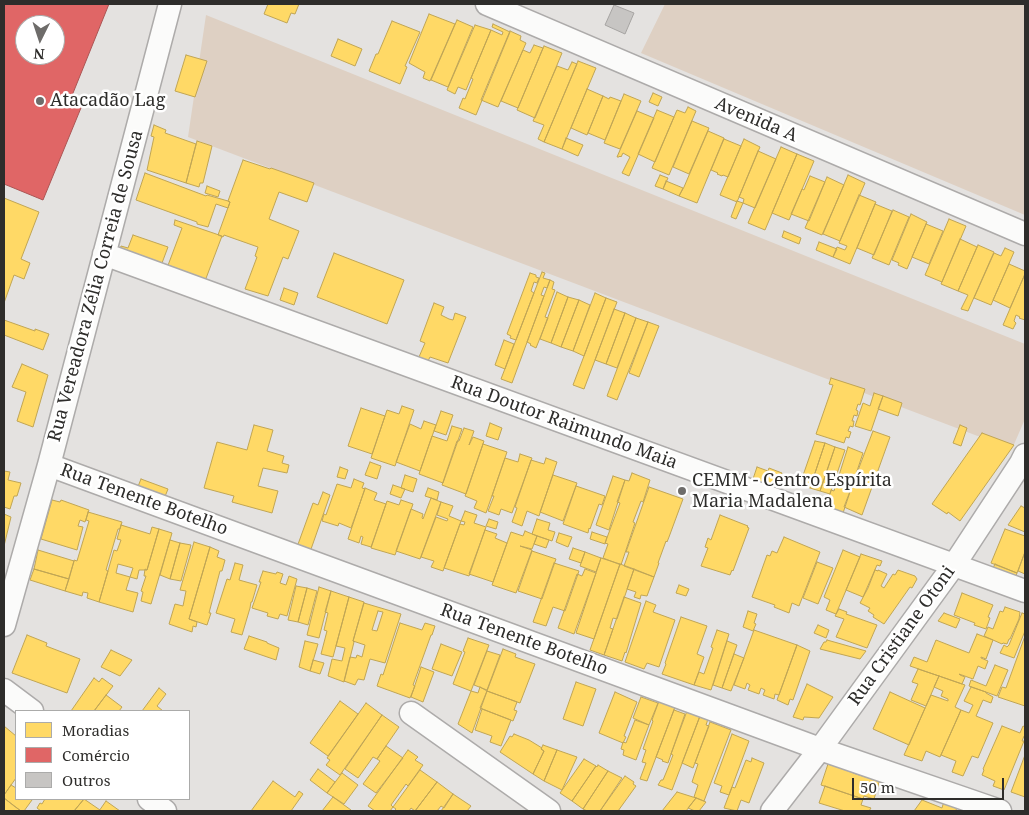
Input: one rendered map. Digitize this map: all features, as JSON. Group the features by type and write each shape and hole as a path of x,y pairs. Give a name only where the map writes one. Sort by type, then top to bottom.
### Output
{"street":[{"name":"Rua Vereadora Zélia Correia de Sousa","path":"4,625 49,465 170,4"},
{"name":"Avenida A","path":"487,4 1025,234"},
{"name":"Rua Doutor Raimundo Maia","path":"104,254 1025,591"},
{"name":"Rua Cristiane Otoni","path":"772,811 820,749 954,565 1025,455"},
{"name":"Rua Tenente Botelho","path":"49,465 820,749 1000,811"},
{"path":"4,690 31,710"},
{"path":"411,713 549,811"},
{"path":"150,800 165,811"}],"shaded area":[{"path":"665,4 1025,4 1025,215 641,53"},
{"path":"206,15 1025,344 1025,419 1012,449 188,137"}],"building: Moradias":[{"path":"268,4 299,4 295,14 291,13 287,23 264,14"},
{"path":"429,14 455,24 430,81 423,78 425,72 409,63"},
{"path":"457,20 473,27 448,87 431,80"},
{"path":"392,21 420,32 405,66 407,67 400,84 369,71"},
{"path":"493,24 510,32 476,115 459,108 463,98 465,99 473,79 471,78 491,30 502,35 503,32 492,27"},
{"path":"475,25 491,30 466,90 458,87 455,94 447,90"},
{"path":"510,31 521,36 520,40 526,43 498,107 481,100"},
{"path":"338,39 362,49 355,66 331,56"},
{"path":"534,45 543,48 518,108 501,101 523,50 530,53"},
{"path":"544,46 562,53 535,118 517,110"},
{"path":"186,55 207,61 195,97 175,91"},
{"path":"578,61 596,68 562,149 544,142"},
{"path":"572,62 577,64 544,142 538,139 544,125 533,121 557,66 568,70"},
{"path":"587,89 603,96 587,135 571,128"},
{"path":"653,93 662,97 658,106 649,102"},
{"path":"624,94 641,101 620,149 604,143"},
{"path":"603,96 621,101 605,140 588,133"},
{"path":"688,107 696,111 669,175 652,168 677,110 685,113"},
{"path":"657,110 674,117 655,162 638,154"},
{"path":"637,111 654,118 629,176 622,173 630,157 623,153 621,157 617,157"},
{"path":"692,121 709,128 689,174 673,167"},
{"path":"154,125 166,130 165,133 196,144 186,183 147,170 154,137 151,136"},
{"path":"708,131 724,138 697,203 679,196"},
{"path":"566,138 583,145 578,156 562,149"},
{"path":"724,139 741,146 728,177 711,170"},
{"path":"744,139 760,147 737,202 720,195"},
{"path":"197,141 212,146 203,183 200,183 199,187 186,183"},
{"path":"781,147 797,154 765,230 748,223"},
{"path":"758,151 776,159 755,208 743,203 744,199 739,197"},
{"path":"797,154 814,161 789,220 772,213"},
{"path":"243,160 314,183 307,202 279,192 269,219 299,231 288,259 283,257 268,296 245,289 257,257 255,256 258,247 224,235 223,237 218,235"},
{"path":"145,173 206,196 228,201 230,202 228,208 216,204 208,227 136,200"},
{"path":"660,175 668,178 663,189 655,186"},
{"path":"848,175 865,183 840,241 823,234"},
{"path":"810,176 825,182 809,221 791,214"},
{"path":"827,177 844,185 822,235 805,228"},
{"path":"666,181 683,188 679,196 663,189"},
{"path":"207,186 220,191 218,197 205,193"},
{"path":"859,195 876,202 850,264 833,257 837,247 845,250 847,246 839,243"},
{"path":"4,198 39,212 21,259 30,263 24,279 14,275 4,303"},
{"path":"737,201 743,203 736,219 731,217"},
{"path":"875,204 892,211 874,255 857,248"},
{"path":"893,210 909,217 889,265 872,258"},
{"path":"911,214 927,222 907,269 892,260"},
{"path":"949,219 966,226 942,282 925,275"},
{"path":"175,220 222,236 205,281 164,276 182,228 174,225"},
{"path":"926,224 943,231 929,264 912,257"},
{"path":"784,231 801,238 799,244 782,237"},
{"path":"133,235 168,247 159,271 118,256 121,246 128,248"},
{"path":"960,239 977,247 958,291 941,284"},
{"path":"819,242 837,249 833,257 816,250"},
{"path":"978,245 994,252 968,311 961,309 968,295 958,291"},
{"path":"1005,248 1014,252 991,305 974,298 994,253 1001,256"},
{"path":"334,253 404,280 387,324 317,297"},
{"path":"1009,264 1025,271 1010,308 993,300"},
{"path":"542,272 545,273 543,278 550,280 547,288 544,287 541,295 544,296 512,383 501,379"},
{"path":"530,273 539,278 537,283 534,282 531,291 534,293 516,340 510,338 511,336 507,334"},
{"path":"1025,274 1025,320 1016,315 1014,321 1016,323 1013,329 1003,325"},
{"path":"550,280 554,282 552,289 555,290 545,317 548,318 536,348 527,342"},
{"path":"284,288 298,293 294,305 280,300"},
{"path":"557,292 568,297 551,343 540,339"},
{"path":"595,293 606,298 584,356 573,351"},
{"path":"568,297 579,300 561,347 551,343"},
{"path":"606,298 617,302 584,389 573,385"},
{"path":"579,300 590,305 573,351 561,347"},
{"path":"434,303 444,307 441,315 449,319 453,320 455,313 466,317 448,363 430,357 428,361 419,357 425,343 420,341"},
{"path":"614,309 625,313 606,364 595,360"},
{"path":"625,313 636,318 617,368 606,364"},
{"path":"636,318 648,322 617,400 607,396"},
{"path":"4,320 49,334 43,350 4,335"},
{"path":"648,322 659,326 639,377 629,373"},
{"path":"504,340 514,344 505,369 495,365"},
{"path":"22,364 48,375 33,427 17,421 26,392 12,387"},
{"path":"831,378 865,389 860,405 858,404 856,410 858,411 857,416 854,415 852,421 854,421 853,427 850,426 848,431 851,432 849,438 846,437 844,443 816,434 833,385 829,384"},
{"path":"874,393 883,396 871,431 855,426 863,403 870,406"},
{"path":"883,396 902,403 898,416 878,409"},
{"path":"402,406 414,410 395,466 371,458 387,410 399,414"},
{"path":"361,408 385,416 372,454 348,446"},
{"path":"441,411 453,415 446,435 434,431"},
{"path":"424,421 436,425 420,471 396,462 410,424 421,429"},
{"path":"490,423 502,428 498,440 486,436"},
{"path":"254,425 273,430 267,451 284,456 282,463 289,465 287,473 263,468 258,486 278,491 272,513 232,502 234,496 204,488 217,442 247,450"},
{"path":"960,425 967,428 961,446 953,443"},
{"path":"452,426 462,429 443,483 419,474 432,436 447,441"},
{"path":"464,428 474,431 469,445 473,437 484,441 466,494 442,485 457,441 459,441"},
{"path":"873,431 890,437 862,515 844,507"},
{"path":"982,433 1014,445 960,521 932,504"},
{"path":"815,441 825,443 810,488 800,484"},
{"path":"825,443 835,447 820,491 810,488"},
{"path":"483,444 507,452 486,513 474,508 477,501 465,496"},
{"path":"835,447 845,450 830,494 820,491"},
{"path":"848,447 863,453 843,513 826,507 831,490 834,491"},
{"path":"520,454 532,458 512,513 501,509 499,515 488,511 505,458 518,462"},
{"path":"546,458 557,462 539,516 527,511 522,526 512,522 517,508 515,507 531,460 544,464"},
{"path":"370,462 381,466 377,479 365,475"},
{"path":"340,467 348,470 345,479 337,477"},
{"path":"757,467 768,471 769,468 782,473 775,487 753,479"},
{"path":"4,471 10,472 8,480 21,483 10,509 4,507"},
{"path":"632,473 650,480 643,502 641,501 633,522 635,523 621,565 603,558 608,544 605,543 620,503 617,502 625,480 629,481"},
{"path":"405,475 417,479 413,492 401,488"},
{"path":"553,475 577,483 563,521 540,512"},
{"path":"613,476 625,480 609,530 596,525"},
{"path":"141,479 168,489 164,499 137,489"},
{"path":"354,479 364,483 362,488 365,489 351,528 339,523 338,526 322,521 337,484 351,488"},
{"path":"393,485 405,489 401,498 390,494"},
{"path":"576,486 605,496 602,505 599,504 588,533 563,524"},
{"path":"649,487 683,499 654,577 624,566 629,552 626,552"},
{"path":"365,488 377,493 374,500 386,504 371,547 361,544 363,537 361,536 359,543 348,539"},
{"path":"428,488 439,492 437,500 425,496"},
{"path":"323,492 330,495 310,552 297,547 313,503 318,505"},
{"path":"431,498 441,502 420,559 396,551 411,509 423,514 423,519"},
{"path":"52,500 60,502 61,500 89,510 85,522 80,520 78,526 83,527 77,550 41,539"},
{"path":"401,500 413,504 395,555 371,548 387,501 399,505"},
{"path":"441,502 453,506 449,516 461,521 443,571 431,567 434,561 421,557 436,517 447,521 448,519 437,515"},
{"path":"1021,506 1025,508 1025,532 1008,525"},
{"path":"465,511 477,515 474,523 486,527 469,576 444,568 460,524 464,525 465,522 461,521"},
{"path":"88,512 122,522 120,529 118,529 106,570 108,571 99,602 87,598 88,593 83,592 82,596 65,591 74,560 77,561 89,521 86,520"},
{"path":"4,514 11,517 4,546"},
{"path":"720,515 749,528 730,575 701,566 708,548 705,547 708,538 711,540"},
{"path":"489,519 498,522 496,529 486,526"},
{"path":"537,519 550,523 548,530 555,532 552,541 532,534"},
{"path":"121,525 150,534 152,527 159,529 147,570 139,570 137,579 130,577 126,590 138,593 133,612 99,602 114,550 117,551 121,540 117,539","holes":["118,564 133,568 130,577 116,573"]},
{"path":"159,529 172,533 151,604 141,601 143,592 141,591 146,576 144,576 145,569 147,570"},
{"path":"1005,529 1025,536 1025,552 1017,573 991,563"},
{"path":"485,530 497,534 495,538 507,543 493,582 469,574"},
{"path":"525,531 537,536 532,549 520,546 532,550 516,593 492,585 511,532 523,536"},
{"path":"592,532 607,537 605,544 590,539"},
{"path":"559,533 572,537 568,547 556,542"},
{"path":"537,536 549,540 546,548 534,544"},
{"path":"784,537 820,552 799,606 792,603 789,613 774,607 775,605 752,597 767,555 770,556 772,551 777,553"},
{"path":"170,540 180,543 170,579 160,575"},
{"path":"194,542 210,547 189,619 197,622 196,627 193,626 192,632 169,624 175,604 183,606 186,591 180,590"},
{"path":"180,543 191,545 181,581 170,579"},
{"path":"210,547 219,551 217,557 225,560 222,571 220,571 207,625 189,619"},
{"path":"573,548 585,552 581,563 569,559"},
{"path":"38,550 74,561 69,579 34,569"},
{"path":"843,550 860,557 836,614 826,610 830,600 824,597"},
{"path":"532,551 556,559 542,599 518,591"},
{"path":"585,552 601,558 596,572 580,566"},
{"path":"1025,552 1025,574 1018,571"},
{"path":"861,554 882,561 880,566 877,565 863,597 846,590"},
{"path":"601,558 620,564 594,639 576,633"},
{"path":"817,562 833,568 818,604 803,598"},
{"path":"235,563 243,565 239,580 257,585 242,635 231,632 235,619 216,613 227,579 230,580"},
{"path":"554,563 579,571 565,611 553,607 546,626 533,622"},
{"path":"620,564 634,569 617,619 613,618 610,628 613,629 604,655 590,650"},
{"path":"995,564 1017,573 1016,576 993,568"},
{"path":"34,569 69,579 65,591 30,580"},
{"path":"585,569 596,573 574,634 558,628 577,574 582,576"},
{"path":"634,569 654,577 647,596 641,595 640,599 634,597 636,592 627,589"},
{"path":"875,570 887,574 881,586 884,588 898,570 915,576 917,579 884,624 873,617 874,615 868,611 870,608 860,603"},
{"path":"263,571 283,574 280,583 286,585 289,576 297,579 287,616 280,614 278,619 267,616 268,613 252,608"},
{"path":"679,585 689,589 686,596 676,593"},
{"path":"296,586 307,588 298,622 288,620"},
{"path":"319,587 331,591 319,638 307,635"},
{"path":"307,588 317,591 308,625 298,622"},
{"path":"331,591 349,597 333,657 321,654 327,631 324,630 328,613 325,612"},
{"path":"962,593 993,605 986,629 954,615"},
{"path":"349,597 364,602 344,682 328,676 332,659 342,661 345,648 336,646"},
{"path":"624,597 641,603 622,661 604,655"},
{"path":"646,601 656,605 653,612 675,620 659,667 647,663 644,669 625,662"},
{"path":"364,603 401,614 385,663 370,659 364,680 358,679 355,685 344,681 350,657 356,658 357,655 362,657 365,645 353,641","holes":["378,611 383,612 377,631 372,630"]},
{"path":"1005,607 1020,612 1010,639 1007,644 1002,644 984,636 988,627 993,629 1000,611 1003,612"},
{"path":"839,609 847,612 846,614 877,625 867,648 836,637 844,619 835,616"},
{"path":"748,611 757,614 753,631 743,627"},
{"path":"944,613 960,619 956,628 938,621"},
{"path":"1022,613 1025,614 1025,631 1014,658 1000,653 1004,645 1007,647 1009,645"},
{"path":"681,617 707,626 697,654 704,657 694,685 662,674"},
{"path":"400,623 422,630 425,623 435,626 410,698 377,686 381,674 383,675"},
{"path":"818,625 829,630 826,638 814,633"},
{"path":"717,630 729,634 711,690 694,685 699,672 704,674"},
{"path":"754,630 797,645 779,695 775,694 774,699 763,695 765,690 761,688 759,694 748,690 750,685 747,683 745,689 734,685"},
{"path":"977,634 993,640 986,659 981,657 988,661 985,669 978,666 973,679 959,674 965,677 962,684 910,666 914,657 927,662 936,640 969,653"},
{"path":"27,635 47,643 46,646 80,659 67,693 12,673"},
{"path":"249,636 279,648 276,660 244,649"},
{"path":"1025,636 1025,706 998,697 1002,687 1006,688"},
{"path":"468,638 489,645 471,691 453,684"},
{"path":"827,640 866,651 860,659 820,649"},
{"path":"305,641 318,644 310,671 299,667"},
{"path":"727,641 737,645 722,688 713,685"},
{"path":"441,644 462,652 452,676 432,669"},
{"path":"797,645 810,651 793,700 790,699 788,705 777,700"},
{"path":"503,649 516,654 515,657 535,664 520,703 487,691"},
{"path":"111,650 132,660 120,676 101,667"},
{"path":"487,651 500,655 487,690 474,685"},
{"path":"734,654 744,658 731,691 722,688"},
{"path":"313,660 324,663 320,674 310,671"},
{"path":"995,665 1008,670 997,696 969,686 971,680 986,686"},
{"path":"421,667 434,672 423,702 411,697"},
{"path":"918,669 939,676 926,706 911,700 918,684 912,682"},
{"path":"939,676 965,685 955,707 961,710 940,757 926,751 922,761 904,755 931,695 948,701 948,699 941,696 943,691 934,687"},
{"path":"94,678 99,682 102,678 113,686 95,710 72,710"},
{"path":"576,682 596,689 583,726 563,719"},
{"path":"807,684 833,697 819,718 804,717 803,720 793,717"},
{"path":"480,687 487,691 472,733 458,724 471,691 478,693"},
{"path":"971,687 986,692 993,697 991,703 983,700 976,716 993,723 978,758 972,756 963,776 952,772 956,761 941,755 961,710 969,713 973,705 964,701"},
{"path":"159,688 166,694 157,706 162,710 143,710"},
{"path":"487,691 517,702 514,710 517,711 513,721 480,708"},
{"path":"615,692 637,702 623,743 599,733"},
{"path":"890,692 925,708 909,745 873,729"},
{"path":"106,695 122,707 120,710 95,710"},
{"path":"641,697 658,703 649,725 633,718"},
{"path":"340,701 358,714 328,756 310,743"},
{"path":"659,701 675,707 647,781 640,779 646,763 642,762 646,750 643,749"},
{"path":"366,703 382,715 340,775 326,765 330,760 327,758"},
{"path":"482,709 511,720 501,746 490,742 492,736 475,730"},
{"path":"674,710 685,714 668,763 656,757"},
{"path":"687,711 700,716 672,790 658,785 663,780 668,768 673,755 671,754"},
{"path":"382,715 399,727 377,759 373,757 358,778 345,769"},
{"path":"700,716 708,719 706,725 709,726 693,768 682,763"},
{"path":"635,720 649,725 636,760 623,755 624,750 621,749 623,742 626,743"},
{"path":"710,722 731,730 704,801 694,797 698,785 692,782 698,764 695,763"},
{"path":"4,726 15,735 15,779 4,795"},
{"path":"1002,726 1020,733 1023,726 1025,727 1025,736 1022,741 1024,741 1004,790 993,786 995,781 982,775"},
{"path":"514,734 529,740 544,751 533,774 500,752 510,736 512,737"},
{"path":"732,734 749,741 729,795 720,792 722,786 714,783"},
{"path":"543,745 557,750 544,781 533,774 544,751 541,749"},
{"path":"386,746 403,758 376,793 363,784 380,761 377,759"},
{"path":"408,750 418,757 415,760 423,765 408,786 406,784 391,805 393,807 390,811 375,811 368,806"},
{"path":"557,750 577,757 562,790 544,781"},
{"path":"1025,755 1025,797 1011,792"},
{"path":"752,758 764,763 749,803 741,800 737,811 724,808 732,787 735,788 746,760 751,762"},
{"path":"584,759 596,766 572,801 560,793"},
{"path":"828,764 854,771 853,773 869,778 870,776 880,779 874,799 864,796 863,799 821,785"},
{"path":"598,765 608,771 583,809 572,801"},
{"path":"318,769 335,782 327,793 310,780"},
{"path":"420,770 437,782 415,811 411,808 409,811 394,811 396,809 393,807"},
{"path":"608,771 622,778 600,811 587,811 583,809"},
{"path":"342,773 358,785 344,804 327,793"},
{"path":"625,776 634,782 633,784 636,786 618,811 600,811"},
{"path":"273,781 295,797 299,791 303,794 291,811 251,811"},
{"path":"437,782 453,794 444,808 441,806 437,811 415,811"},
{"path":"11,785 15,787 15,800 32,800 24,811 21,811 4,798"},
{"path":"825,786 863,799 861,805 871,808 869,811 845,811 819,803"},
{"path":"677,792 696,798 686,811 662,811"},
{"path":"453,794 471,806 467,811 441,811"},
{"path":"333,797 351,810 322,811"},
{"path":"4,798 14,806 21,811 4,811"},
{"path":"696,798 706,802 699,811 688,808"},
{"path":"44,800 83,800 74,811 41,811 37,808 40,803 42,804"},
{"path":"83,800 100,810 99,811 74,811"},
{"path":"922,800 942,808 944,801 959,806 955,811 914,811"},
{"path":"106,801 120,811 99,811"}],"building: Comércio":[{"name":"Atacadão Lag","path":"4,4 109,4 71,98 83,103 43,200 4,184"}],"building: Outros":[{"path":"614,5 634,13 625,34 605,25"}],"place":[{"name":"Atacadão Lag","path":"40,101"},
{"name":"CEMM - Centro Espírita Maria Madalena","path":"682,491"}]}
